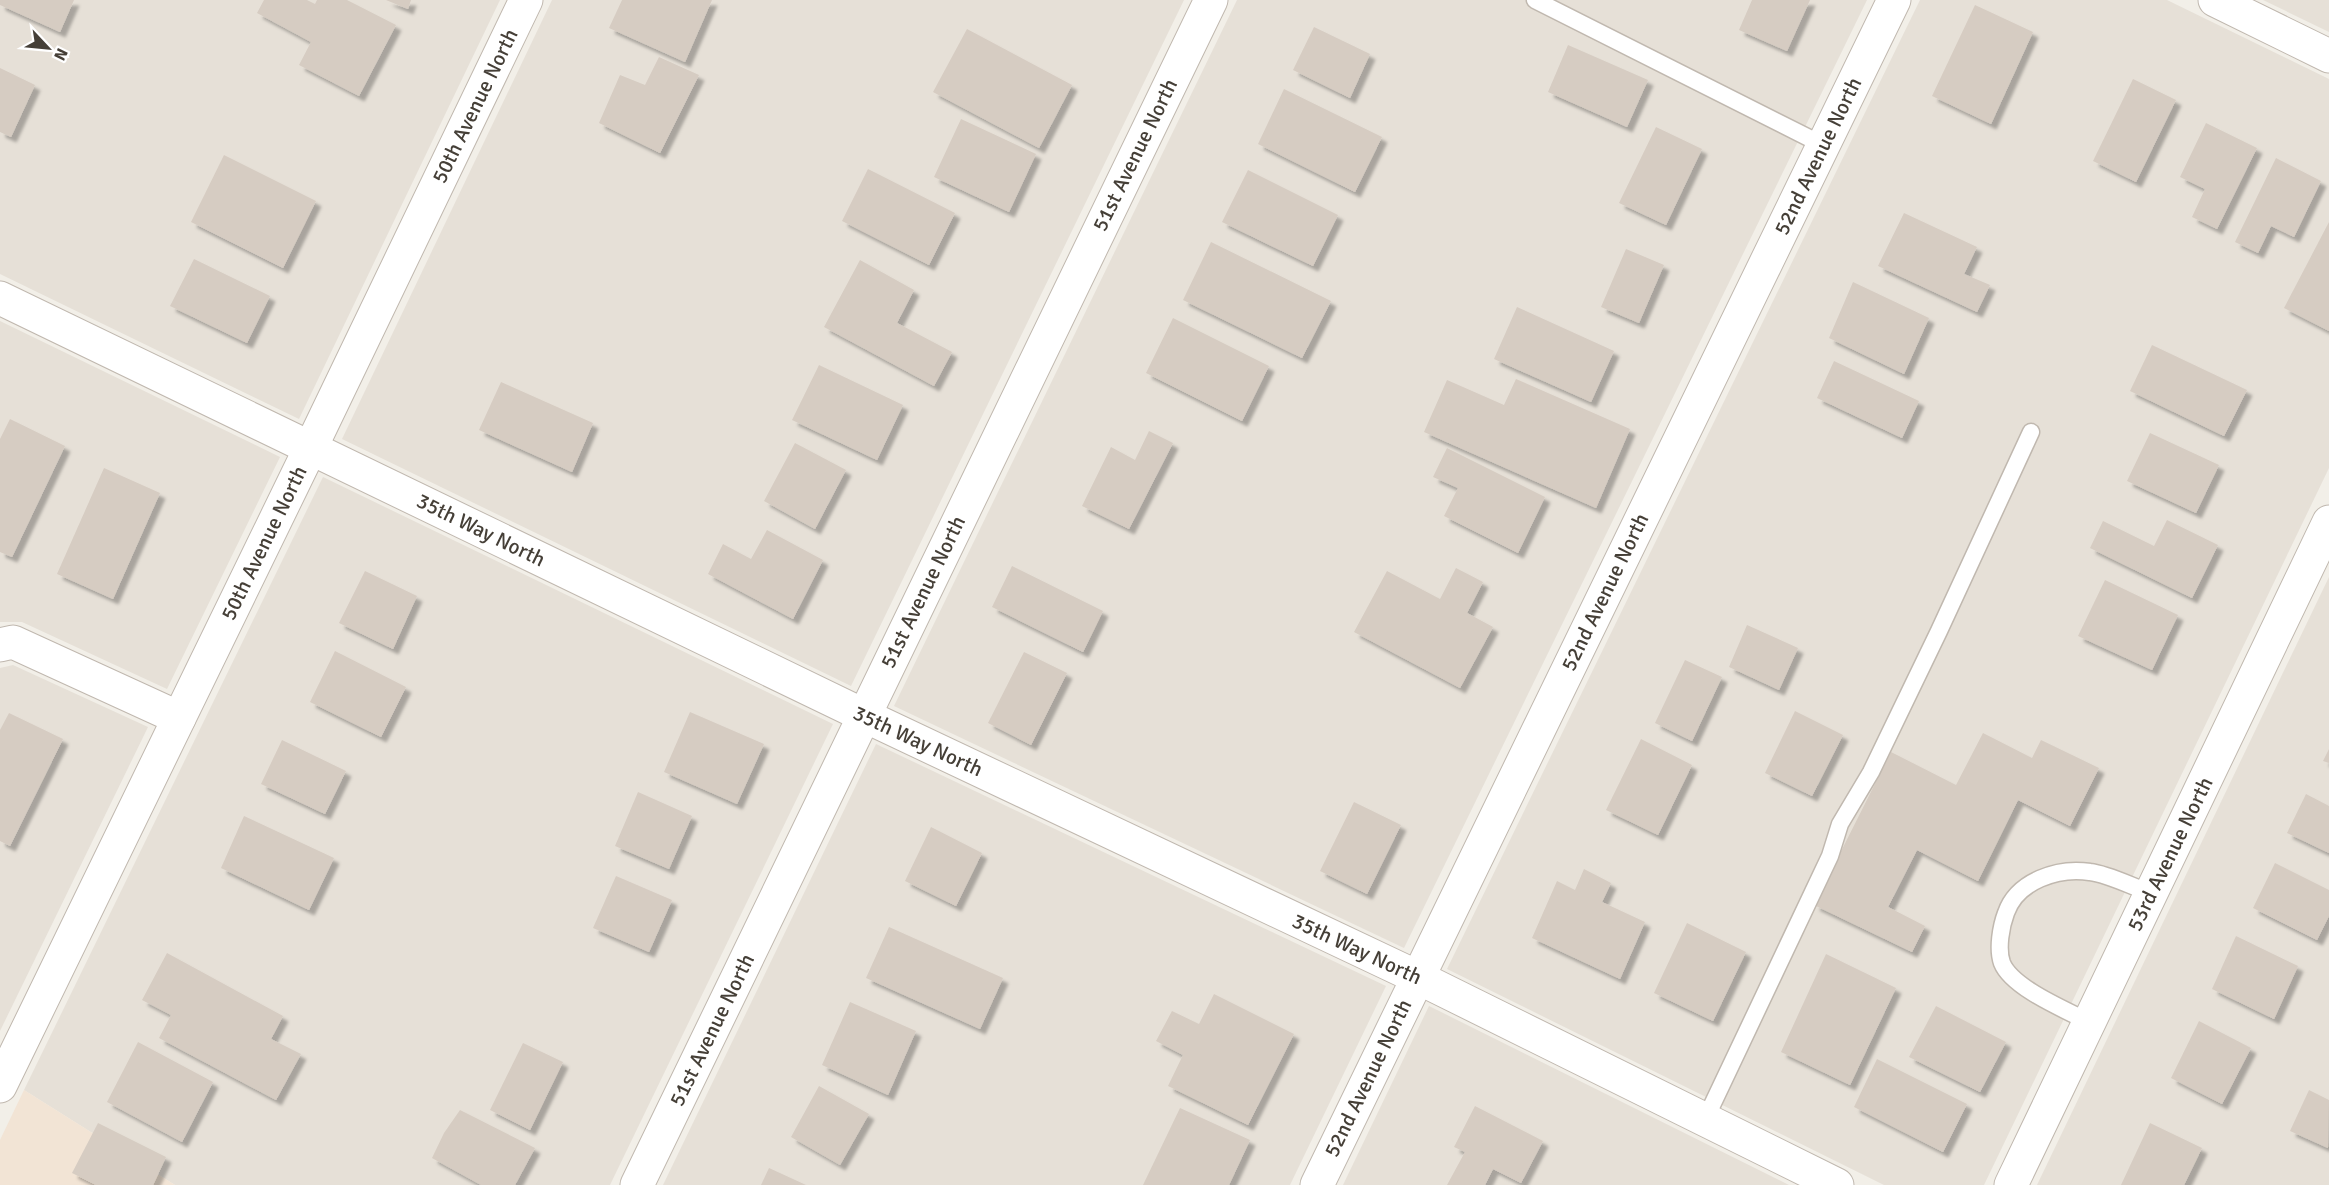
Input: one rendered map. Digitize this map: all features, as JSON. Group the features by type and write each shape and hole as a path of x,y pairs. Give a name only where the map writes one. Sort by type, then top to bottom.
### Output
{"street":[{"name":"50th Avenue North","path":"0,1086 526,0"},
{"name":"51st Avenue North","path":"637,1185 1210,0"},
{"name":"52nd Avenue North","path":"1317,1185 1894,0"},
{"path":"2215,0 2329,56"},
{"name":"35th Way North","path":"0,298 864,716 1417,977 1837,1185"},
{"name":"53rd Avenue North","path":"2010,1185 2329,522"},
{"path":"0,645 13,642 179,718"}],"lane":[{"path":"1535,0 1823,145"},
{"path":"1705,1120 1830,856 1840,824 1871,772 1939,632 2031,432"},
{"path":"2089,1022 2041,998 2019,982 2002,963 2000,930 2010,901 2031,882 2063,872 2091,872 2151,893"}],"shaded area":[{"path":"0,0 500,0 299,419 0,274"},
{"path":"552,0 1184,0 851,686 342,439"},
{"path":"1237,0 1867,0 1404,948 894,706"},
{"path":"1920,0 2167,0 2329,79 2329,468 1984,1185 1884,1185 1447,969"},
{"path":"2263,0 2329,0 2329,32"},
{"path":"0,321 280,457 167,689 22,622 0,622"},
{"path":"323,477 833,724 610,1185 175,1185 24,1090"},
{"path":"2329,577 2329,1185 2037,1185"},
{"path":"13,665 148,727 0,1031 0,668"},
{"path":"876,744 1386,986 1290,1185 663,1185"},
{"path":"1429,1006 1789,1185 1343,1185"},
{"path":"24,1090 175,1185 0,1185 0,1140"}],"building":[{"path":"0,0 74,0 60,32 0,5"},
{"path":"264,0 307,0 315,4 317,0 347,0 396,25 359,96 299,65 311,42 257,13"},
{"path":"386,0 411,0 408,9"},
{"path":"622,0 712,0 685,62 609,28"},
{"path":"1752,0 1810,0 1787,51 1739,30"},
{"path":"1975,5 2033,32 1991,124 1932,96"},
{"path":"1314,27 1370,54 1350,98 1293,70"},
{"path":"967,29 1072,85 1039,148 933,92"},
{"path":"1568,45 1648,80 1627,127 1548,92"},
{"path":"659,57 699,75 660,153 599,123 620,75 645,85"},
{"path":"0,68 35,85 11,137 0,132"},
{"path":"2133,79 2176,100 2136,182 2093,161"},
{"path":"1284,89 1382,137 1355,192 1258,144"},
{"path":"961,119 1036,154 1009,212 934,177"},
{"path":"2206,123 2257,148 2217,229 2192,217 2205,189 2180,177"},
{"path":"1656,127 1702,149 1666,225 1619,203"},
{"path":"224,155 316,201 283,268 191,222"},
{"path":"2276,158 2321,181 2294,237 2271,226 2258,253 2235,242"},
{"path":"868,169 955,213 929,265 842,221"},
{"path":"1248,170 1338,215 1313,266 1222,222"},
{"path":"1904,213 1977,247 1964,274 1990,285 1977,312 1878,266"},
{"path":"2329,222 2329,331 2284,308"},
{"path":"1211,242 1331,301 1302,358 1183,300"},
{"path":"1626,249 1664,265 1639,323 1601,307"},
{"path":"194,259 270,296 247,343 170,306"},
{"path":"860,260 914,290 897,323 952,352 934,386 824,327"},
{"path":"1853,282 1929,318 1904,374 1829,338"},
{"path":"1517,307 1614,351 1591,402 1494,359"},
{"path":"1173,318 1269,366 1242,421 1146,373"},
{"path":"2152,345 2247,390 2224,436 2130,391"},
{"path":"1834,361 1919,401 1902,438 1817,398"},
{"path":"819,365 903,405 877,460 792,420"},
{"path":"1516,379 1630,429 1596,508 1424,432 1447,380 1504,405"},
{"path":"501,382 593,423 572,472 479,430"},
{"path":"10,419 65,446 12,557 0,552 0,439"},
{"path":"1149,431 1173,443 1129,529 1082,506 1111,447 1135,460"},
{"path":"2150,433 2219,465 2196,513 2127,481"},
{"path":"795,443 846,470 815,529 764,501"},
{"path":"1447,448 1545,497 1518,553 1444,516 1458,488 1433,477"},
{"path":"104,468 160,493 113,599 57,574"},
{"path":"2167,520 2218,545 2192,598 2090,548 2103,521 2154,546"},
{"path":"767,530 823,560 793,619 708,574 723,544 751,559"},
{"path":"1012,566 1103,611 1083,652 992,607"},
{"path":"1456,568 1483,582 1467,613 1493,627 1460,688 1354,632 1387,571 1440,599"},
{"path":"365,571 417,596 393,649 339,623"},
{"path":"2105,580 2178,615 2152,670 2078,636"},
{"path":"1747,625 1798,648 1779,690 1729,667"},
{"path":"335,651 406,687 381,737 310,702"},
{"path":"1024,652 1067,673 1031,745 988,723"},
{"path":"1685,660 1722,677 1692,741 1655,723"},
{"path":"1795,711 1843,735 1812,796 1765,773"},
{"path":"690,712 764,744 737,804 664,772"},
{"path":"9,713 63,739 10,846 0,841 0,730"},
{"path":"1983,733 2032,758 2041,740 2099,768 2070,826 2018,800 1978,881 1917,850 1888,907 1925,926 1912,952 1814,905 1891,752 1956,785"},
{"path":"1641,739 1692,765 1658,835 1606,810"},
{"path":"282,740 346,771 325,814 261,784"},
{"path":"2329,749 2329,763 2323,761"},
{"path":"638,792 692,816 669,869 615,846"},
{"path":"2306,794 2329,806 2329,853 2287,833"},
{"path":"1354,802 1401,825 1367,894 1320,871"},
{"path":"244,816 334,858 309,910 221,868"},
{"path":"931,827 982,853 956,906 905,881"},
{"path":"2275,863 2329,890 2329,916 2317,940 2253,908"},
{"path":"1584,869 1611,883 1602,902 1645,922 1620,979 1532,938 1557,881 1575,890"},
{"path":"616,876 672,900 649,952 593,928"},
{"path":"1687,923 1746,952 1713,1021 1654,993"},
{"path":"889,927 1003,978 980,1029 866,978"},
{"path":"2236,936 2298,966 2274,1019 2212,989"},
{"path":"167,953 283,1016 271,1039 301,1054 276,1100 159,1038 171,1015 142,1000"},
{"path":"1826,954 1896,988 1850,1085 1781,1052"},
{"path":"1214,994 1294,1034 1248,1125 1168,1086 1183,1055 1156,1041 1172,1011 1199,1024"},
{"path":"850,1002 916,1031 888,1095 822,1065"},
{"path":"1936,1006 2006,1042 1980,1092 1909,1057"},
{"path":"2199,1021 2251,1048 2222,1104 2171,1078"},
{"path":"138,1042 213,1082 182,1142 107,1102"},
{"path":"523,1043 563,1062 530,1130 490,1110"},
{"path":"1877,1059 1967,1104 1943,1152 1854,1107"},
{"path":"819,1086 869,1114 840,1165 791,1137"},
{"path":"2309,1090 2329,1100 2328,1148 2290,1131"},
{"path":"1475,1106 1543,1141 1521,1183 1493,1169 1485,1185 1447,1185 1465,1152 1454,1147"},
{"path":"1180,1108 1250,1140 1229,1185 1143,1185"},
{"path":"460,1110 535,1148 515,1185 481,1185 432,1158 444,1133"},
{"path":"98,1123 166,1157 153,1185 96,1185 72,1173"},
{"path":"2150,1123 2202,1148 2184,1185 2121,1185"},
{"path":"769,1168 806,1185 761,1185"}]}
